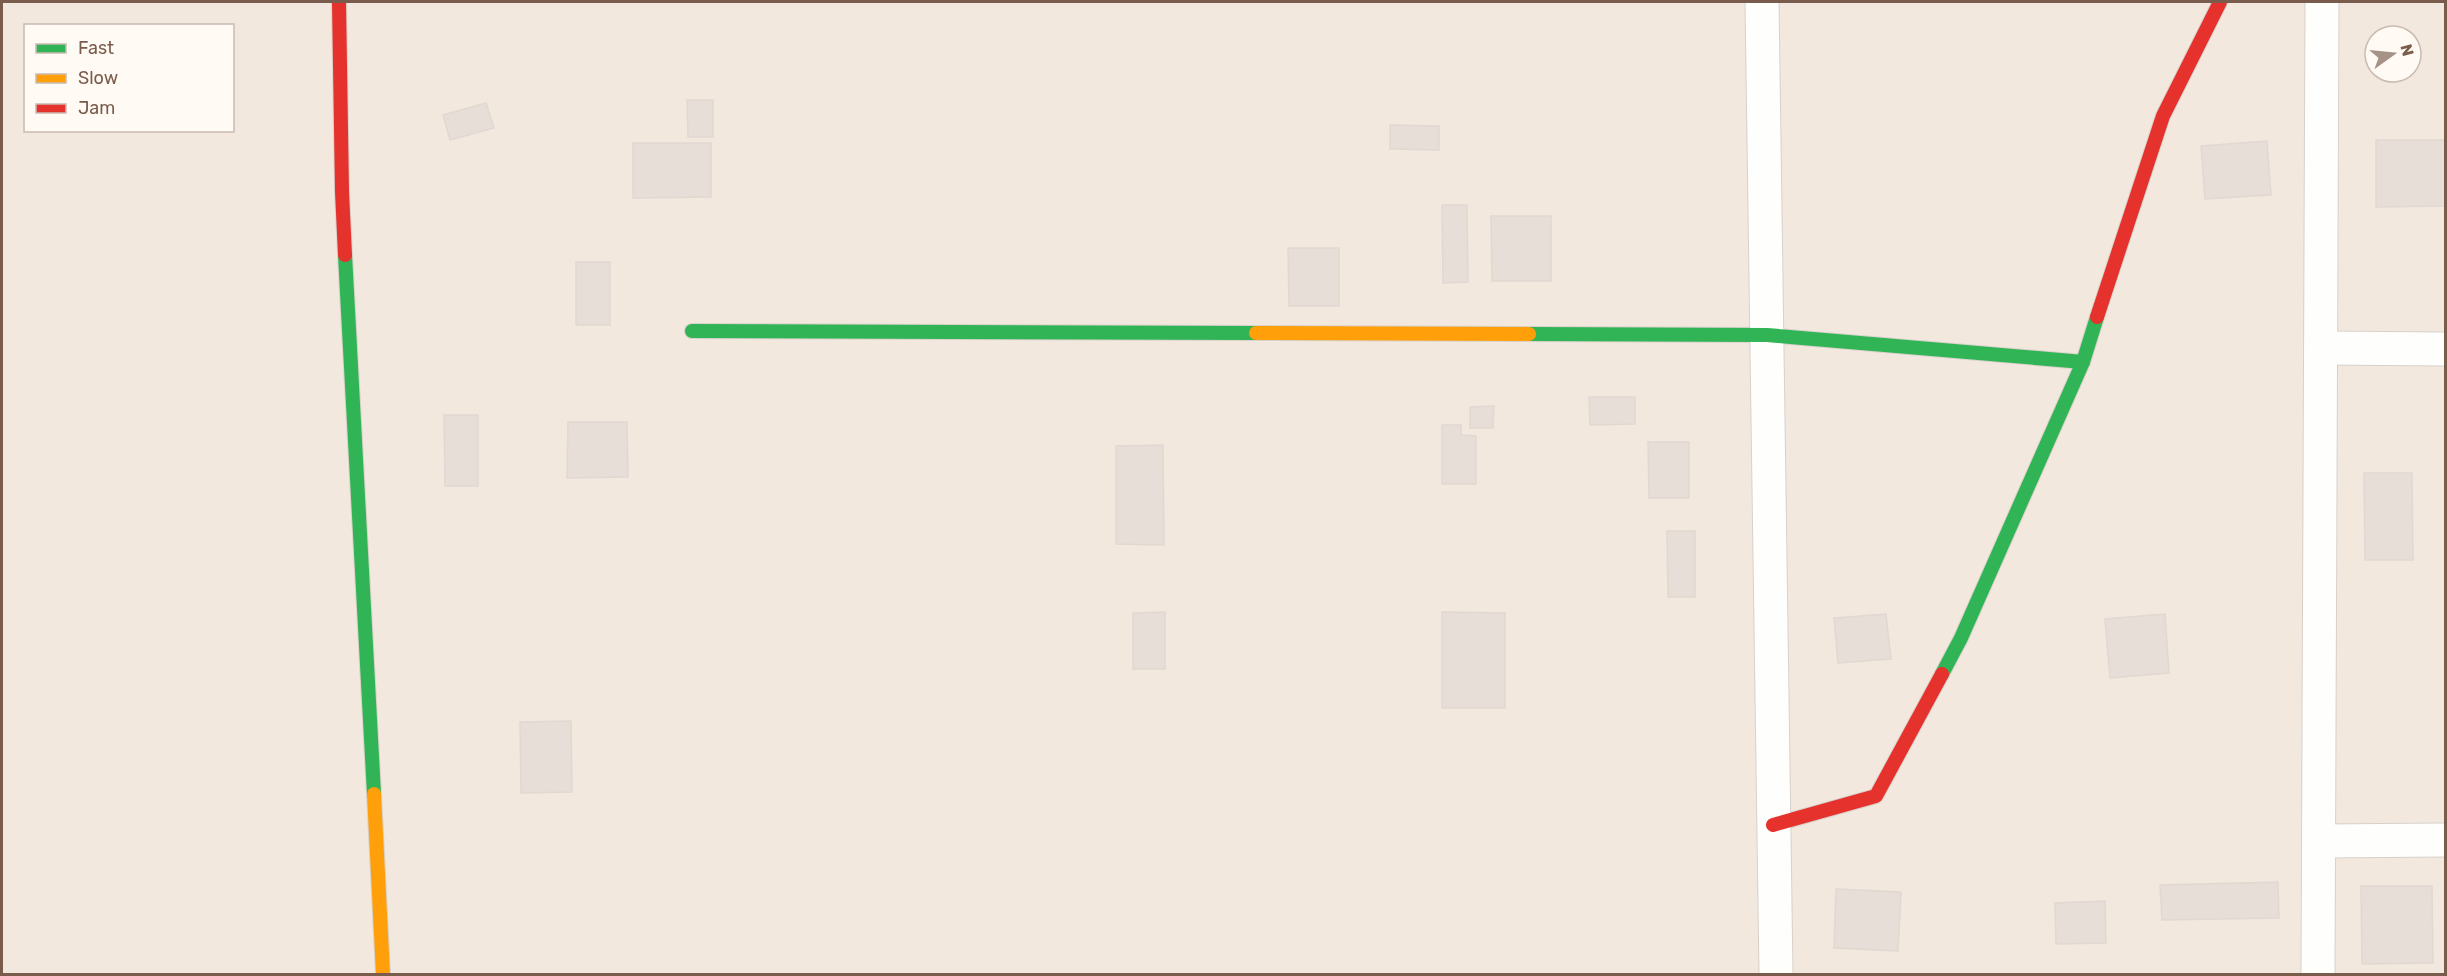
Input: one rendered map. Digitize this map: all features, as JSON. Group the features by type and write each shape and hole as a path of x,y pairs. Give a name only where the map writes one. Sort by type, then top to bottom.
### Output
{"street":[{"path":"339,2 342,192 383,975"},
{"path":"1762,2 1776,975"},
{"path":"1773,825 1876,796 1961,638 2083,362 2163,116 2220,2"},
{"path":"2318,975 2322,2"},
{"path":"692,330 1767,335 2083,362"},
{"path":"2321,348 2445,349"},
{"path":"2319,842 2445,840"}],"shaded area":[{"path":"2,2 2445,2 2445,974 2,974"}],"building":[{"path":"687,100 713,100 713,137 688,137"},
{"path":"486,103 494,128 450,140 443,115"},
{"path":"1390,125 1439,126 1439,150 1390,149"},
{"path":"2376,140 2446,140 2446,206 2376,207"},
{"path":"2267,141 2271,195 2205,199 2201,146"},
{"path":"633,143 711,143 711,197 633,198"},
{"path":"1442,205 1467,205 1468,282 1443,283"},
{"path":"1491,216 1551,216 1551,281 1492,281"},
{"path":"1288,248 1339,248 1339,306 1289,306"},
{"path":"576,262 610,262 610,325 576,325"},
{"path":"1589,397 1635,397 1635,424 1590,425"},
{"path":"1494,406 1493,428 1470,428 1470,407"},
{"path":"444,415 478,415 478,486 445,486"},
{"path":"568,422 627,422 628,477 567,478"},
{"path":"1442,425 1461,425 1461,435 1476,436 1476,484 1442,484"},
{"path":"1648,442 1689,442 1689,498 1649,498"},
{"path":"1163,445 1164,545 1116,544 1116,446"},
{"path":"2364,473 2412,473 2413,560 2365,560"},
{"path":"1667,531 1695,531 1695,597 1668,597"},
{"path":"1165,612 1165,669 1133,669 1133,613"},
{"path":"1442,612 1505,613 1505,708 1442,708"},
{"path":"1886,614 1891,659 1838,663 1834,618"},
{"path":"2165,614 2169,673 2110,678 2105,619"},
{"path":"571,721 572,792 521,793 520,722"},
{"path":"2278,882 2279,918 2162,920 2160,885"},
{"path":"2361,886 2432,886 2433,963 2362,964"},
{"path":"1836,889 1901,892 1898,951 1834,948"},
{"path":"2105,901 2106,943 2056,944 2055,903"}],"traffic: fast":[{"path":"345,255 374,794"},
{"path":"1942,674 1961,638 2083,362 2097,317"},
{"path":"692,331 1256,333"},
{"path":"1529,334 1767,335 2083,362"}],"traffic: slow":[{"path":"1256,333 1529,334"},
{"path":"374,794 383,974"}],"traffic: jam":[{"path":"339,2 345,255"},
{"path":"2097,317 2163,116 2220,2"},
{"path":"1773,825 1876,796 1942,674"}]}
